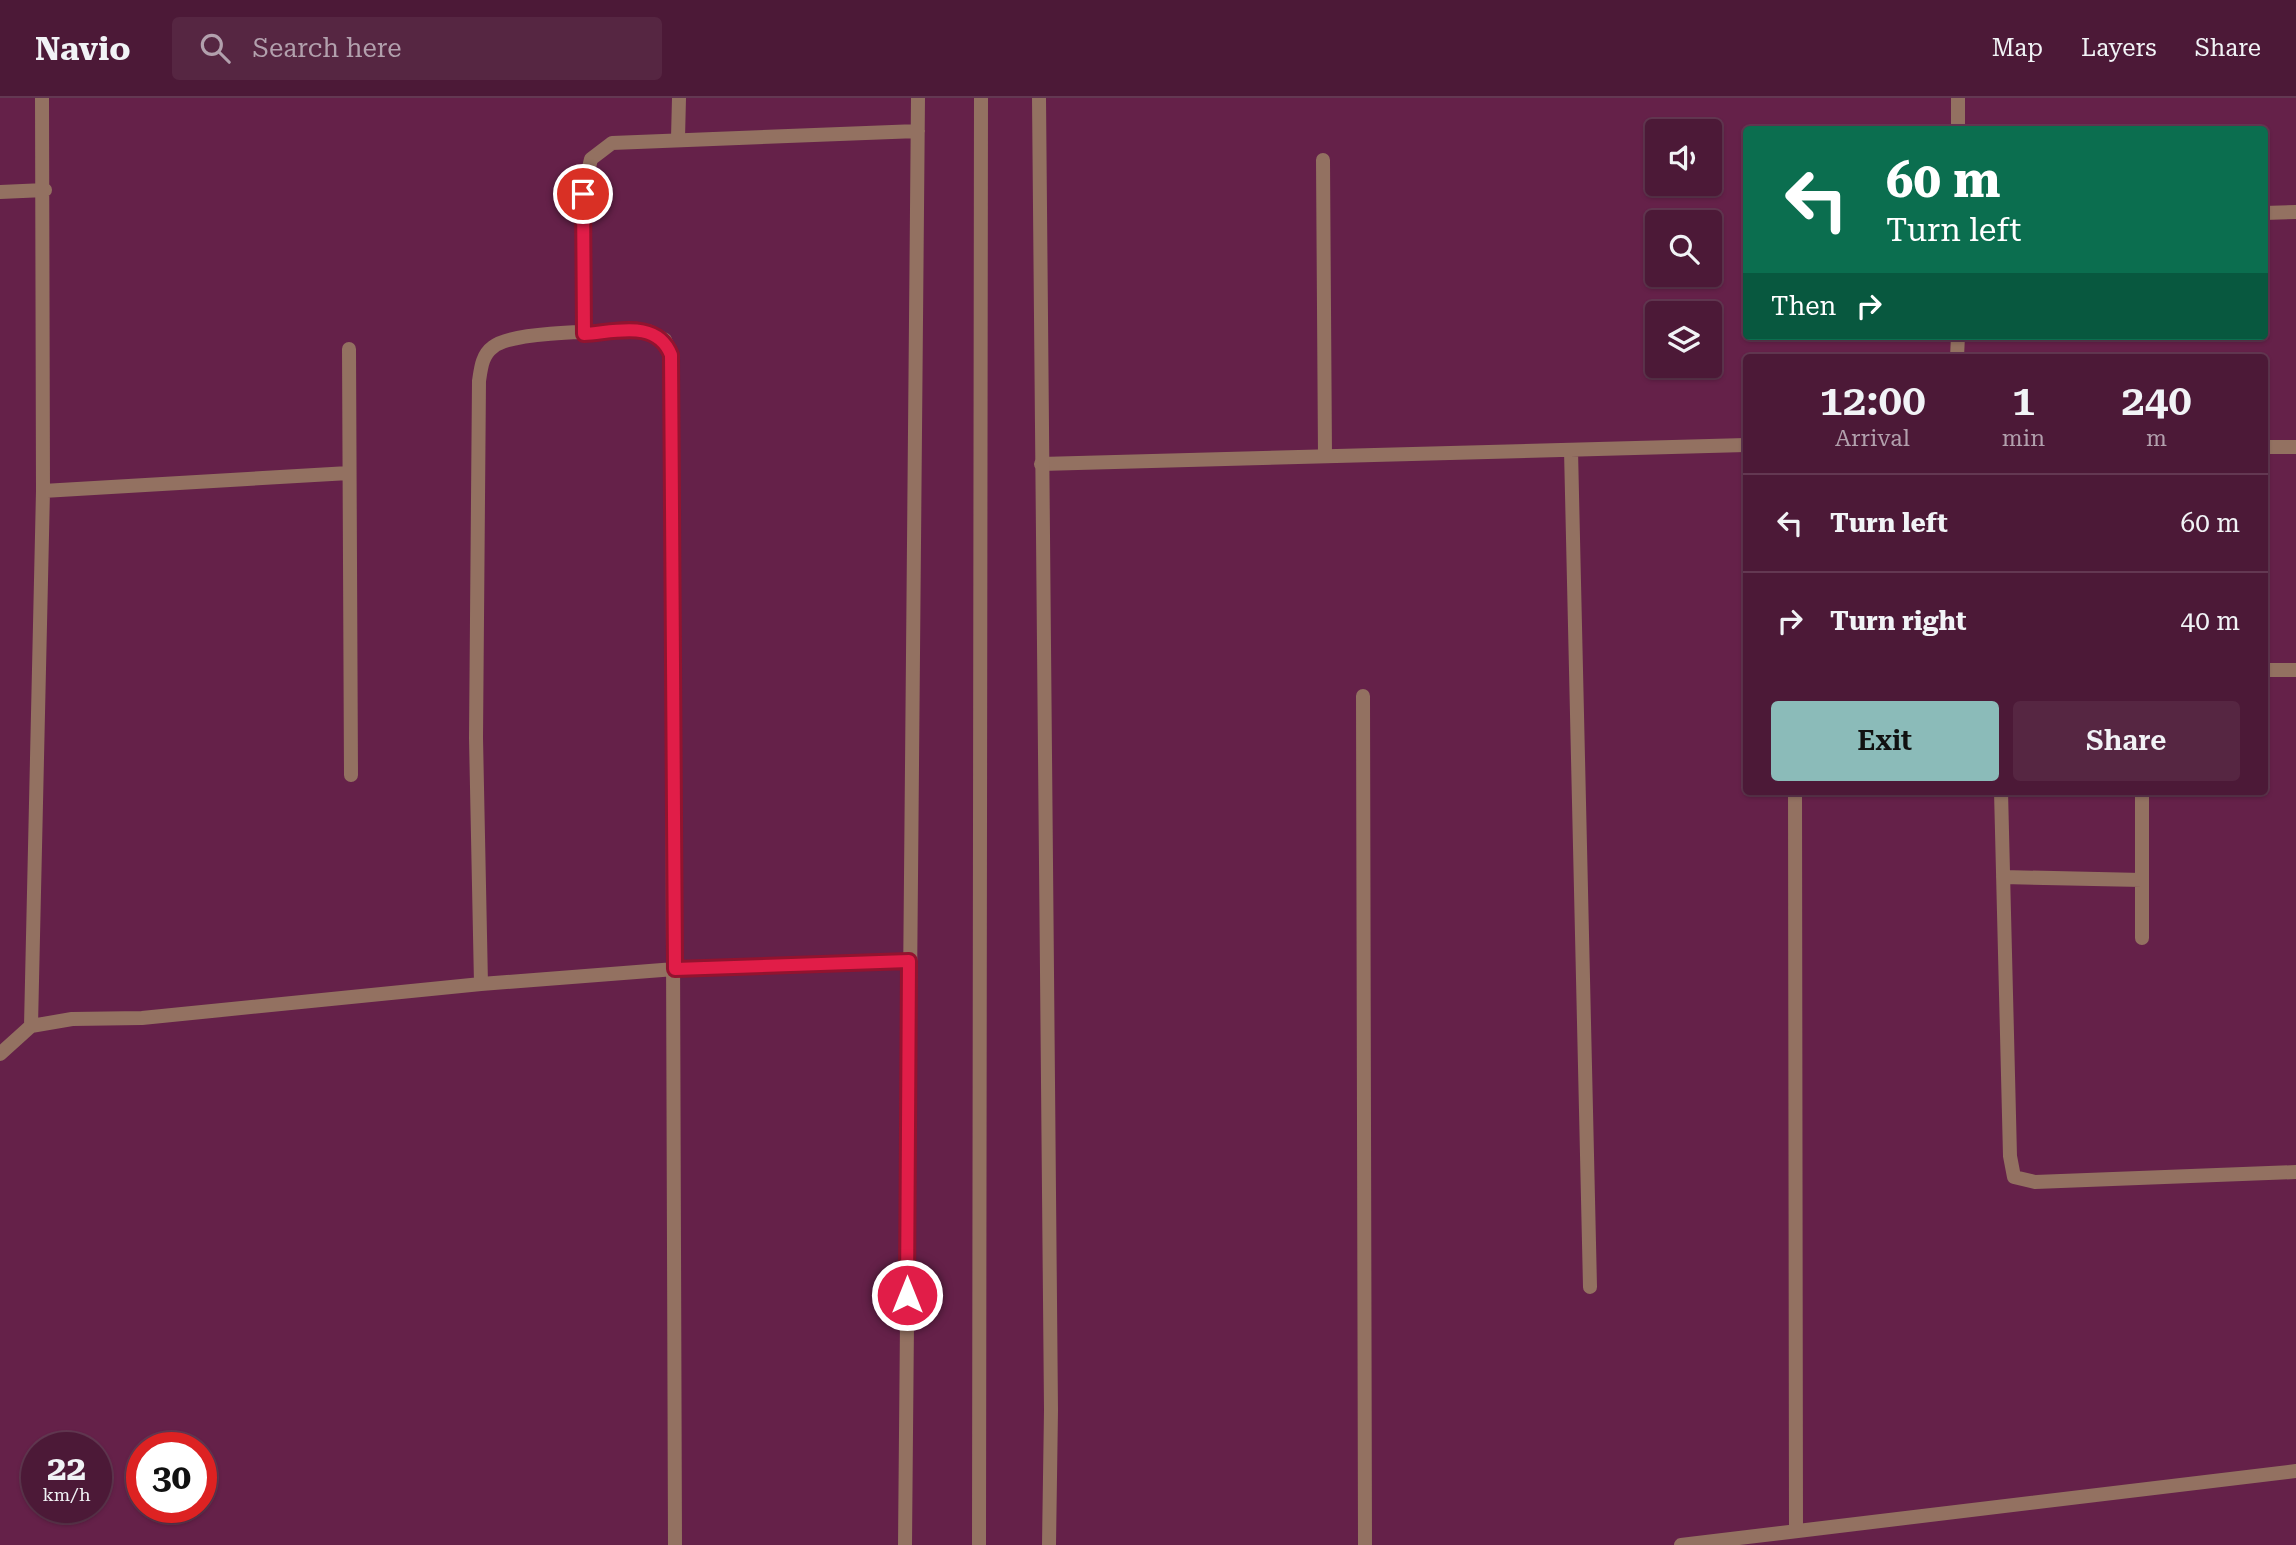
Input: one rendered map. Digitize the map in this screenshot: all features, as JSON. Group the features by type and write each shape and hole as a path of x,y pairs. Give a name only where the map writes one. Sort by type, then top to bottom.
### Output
{"street":[{"path":"31,1026 43,491 45,190 42,98"},
{"path":"678,138 679,98"},
{"path":"905,1545 918,98"},
{"path":"979,1545 981,98"},
{"path":"1039,98 1050,1382 1049,1545"},
{"path":"1958,98 1958,126"},
{"path":"584,334 583,194 591,159 612,143 678,138 918,131"},
{"path":"1323,160 1325,456"},
{"path":"0,192 45,190"},
{"path":"2268,213 2296,212"},
{"path":"481,984 476,738 479,381 482,360 492,347 506,340 649,331 665,340 671,355 675,1545"},
{"path":"349,349 351,775"},
{"path":"1041,464 1743,445"},
{"path":"2268,447 2296,447"},
{"path":"1571,450 1590,1287"},
{"path":"43,491 349,473"},
{"path":"2268,670 2296,670"},
{"path":"1363,696 1365,1545"},
{"path":"1795,795 1796,1531"},
{"path":"2001,795 2010,1156 2014,1177 2035,1182 2296,1172"},
{"path":"2142,795 2142,938"},
{"path":"2003,877 2142,880"},
{"path":"0,1054 6,1042 31,1026 72,1018 142,1018 481,984 675,969 909,961"},
{"path":"1681,1545 2296,1471"}],"route":[{"path":"583,194 584,334 649,331 665,340 671,355 675,969 909,961 907,1295"}]}
